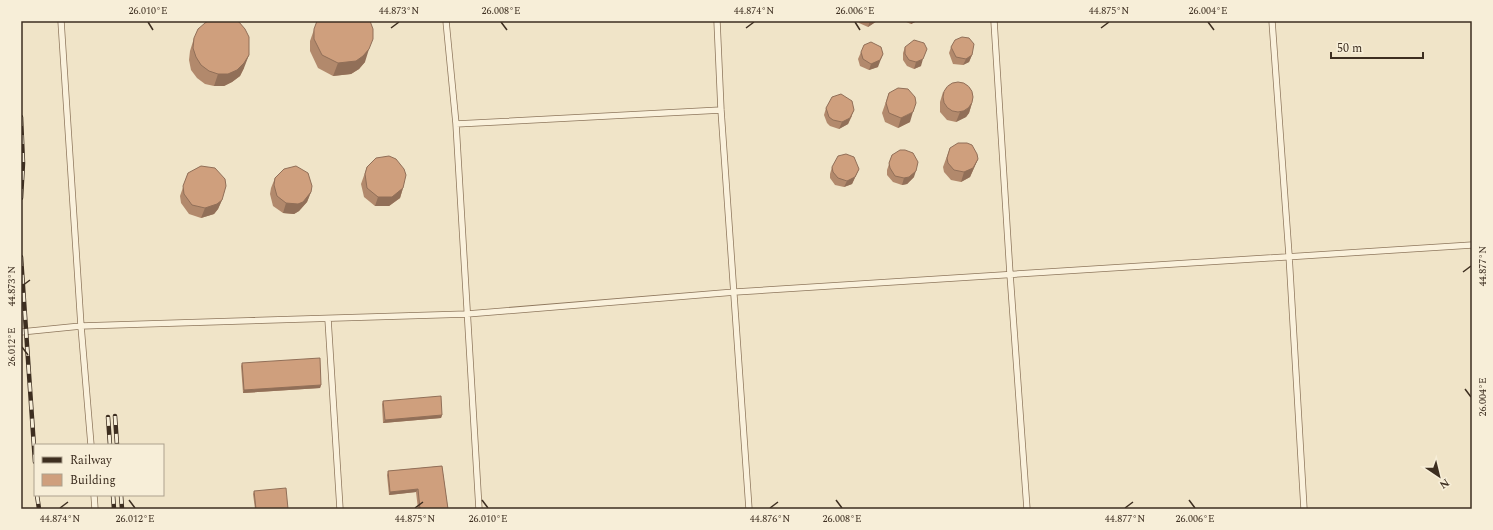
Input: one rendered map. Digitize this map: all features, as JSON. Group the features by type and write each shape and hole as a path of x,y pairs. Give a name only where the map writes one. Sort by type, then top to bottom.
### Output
{"lane":[{"path":"61,21 81,326 91,444"},
{"path":"446,21 456,124 479,509"},
{"path":"717,21 721,110 735,292 749,509"},
{"path":"994,21 1027,509"},
{"path":"1272,21 1289,255 1304,509"},
{"path":"456,124 721,110"},
{"path":"21,332 81,326 467,314 735,292 1289,255 1472,245"},
{"path":"328,319 340,509"},
{"path":"94,496 95,509"}],"building":[{"path":"208,21 236,21 239,22 245,29 249,37 249,55 237,70 228,74 218,74 209,71 201,65 196,57 193,48 194,38 198,29"},
{"path":"317,21 370,21 373,29 373,39 369,49 356,61 338,63 322,55 314,39 314,29"},
{"path":"962,37 969,38 974,44 972,55 966,59 956,57 951,47 955,40"},
{"path":"914,40 924,43 927,49 923,59 916,62 909,60 905,54 905,47"},
{"path":"871,42 881,47 883,54 880,60 871,64 863,59 861,52 864,45"},
{"path":"958,82 969,86 973,97 969,108 958,112 947,108 943,97 947,86"},
{"path":"898,88 908,89 915,97 916,103 913,112 901,118 889,113 886,103 889,93"},
{"path":"841,94 852,101 854,110 850,118 842,122 833,120 829,117 826,108 832,97"},
{"path":"958,143 967,143 972,145 977,154 978,159 973,168 964,172 954,170 948,163 947,158 950,148"},
{"path":"900,150 913,153 918,162 916,171 909,177 904,178 895,176 890,168 889,163 892,155"},
{"path":"846,154 854,157 859,169 855,177 847,181 838,178 833,172 832,167 838,156"},
{"path":"389,156 396,159 404,169 406,175 403,188 392,197 378,197 367,188 365,174 367,167 376,158"},
{"path":"201,166 215,168 225,179 226,186 222,200 217,204 205,208 192,205 184,194 183,186 188,173"},
{"path":"296,166 308,173 312,186 311,192 303,202 298,204 286,203 277,196 274,185 275,178 284,169"},
{"path":"320,358 321,385 244,390 242,363"},
{"path":"441,396 442,415 385,420 383,401"},
{"path":"442,466 448,509 420,509 418,489 390,492 388,471"},
{"path":"286,488 288,509 256,509 254,491"}],"railway":[{"path":"21,117 23,163 21,198"},
{"path":"21,257 34,447"},
{"path":"115,416 117,444"},
{"path":"108,417 110,444"},
{"path":"37,496 39,509"},
{"path":"113,496 114,509"},
{"path":"121,496 122,509"}]}
